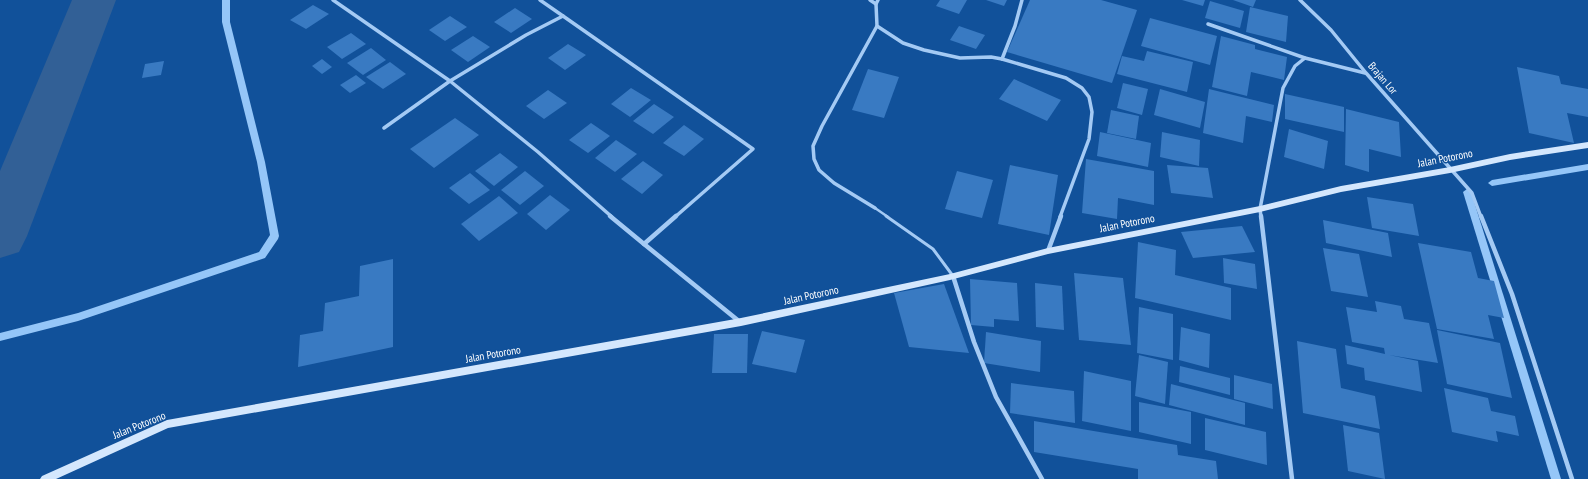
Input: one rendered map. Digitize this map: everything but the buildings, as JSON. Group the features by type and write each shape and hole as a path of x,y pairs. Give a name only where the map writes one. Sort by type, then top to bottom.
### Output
{"street":[{"path":"333,0 450,82 538,152 608,214 741,322"},
{"path":"540,0 753,149 644,244"},
{"path":"870,0 877,2 876,26 822,126 813,146 814,159 819,170 834,184 875,208"},
{"path":"1002,59 1015,26 1022,0"},
{"name":"Brajan Lor","path":"1300,0 1331,30 1366,73 1450,170 1472,193 1512,294 1572,479"},
{"path":"384,128 450,82 526,35 563,16"},
{"path":"1208,24 1305,58 1366,73"},
{"path":"876,26 903,43 924,50 960,58 991,57 1002,59 1066,78 1082,88 1090,97 1092,112 1089,139 1048,251"},
{"path":"1292,479 1260,208 1283,88 1295,66 1305,58"},
{"name":"Jalan Potorono","path":"45,479 167,424 741,322 953,276 1048,251 1260,208 1341,189 1450,170 1510,156 1588,145"},
{"path":"953,276 974,342 996,397 1042,479"}],"lane":[{"path":"875,208 933,249 953,276"}],"waterway":[{"path":"0,236 94,0"},
{"path":"0,337 78,317 262,255 275,236 261,162 226,22 226,0"},
{"path":"1492,183 1588,167"},
{"path":"1467,192 1556,479"}]}
